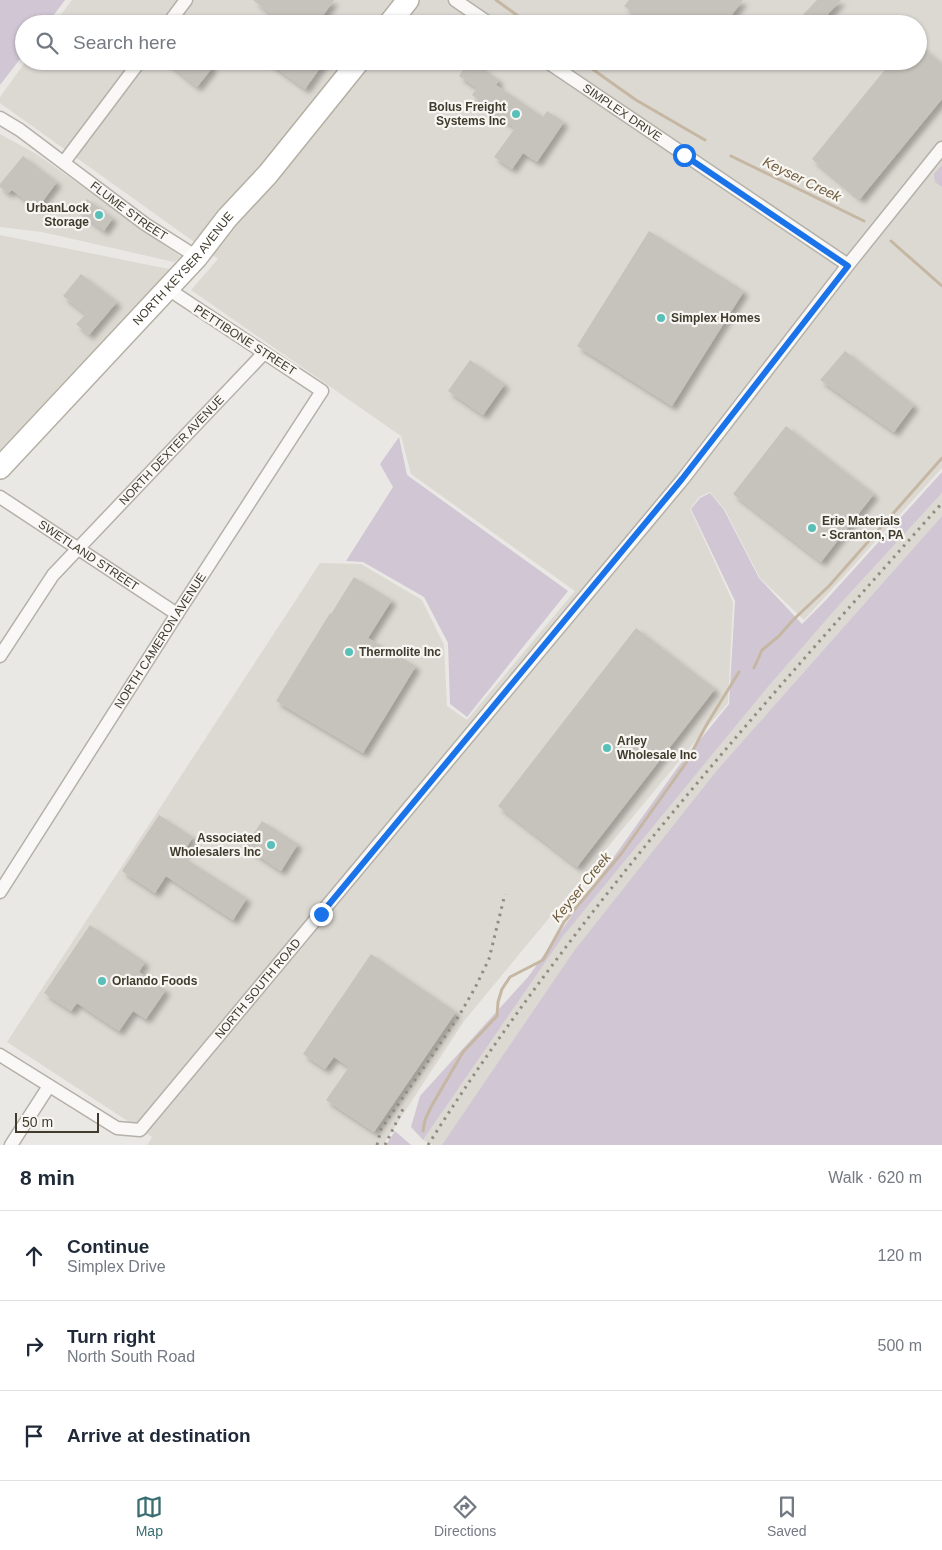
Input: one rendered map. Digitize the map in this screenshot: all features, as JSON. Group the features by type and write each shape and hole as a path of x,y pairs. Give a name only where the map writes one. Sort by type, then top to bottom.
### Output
{"main road":[{"path":"396,15 408,0"},
{"name":"NORTH KEYSER AVENUE","path":"0,468 197,257 226,218 268,174 352,70"}],"street":[{"path":"175,15 186,0"},
{"path":"455,0 477,15"},
{"path":"64,162 133,70"},
{"name":"SIMPLEX DRIVE","path":"559,70 848,266"},
{"name":"FLUME STREET","path":"0,118 64,162 145,224 197,257"},
{"name":"NORTH SOUTH ROAD","path":"49,1086 117,1128 140,1130 682,479 942,148"},
{"name":"PETTIBONE STREET","path":"168,289 322,391"},
{"name":"NORTH DEXTER AVENUE","path":"0,656 53,576 264,353"},
{"name":"NORTH CAMERON AVENUE","path":"0,892 322,391"},
{"name":"SWETLAND STREET","path":"0,497 80,548 177,614"},
{"path":"0,1055 49,1086 11,1145"}],"shaded area":[{"path":"0,0 65,0 54,15 15,15 15,66 0,85"},
{"path":"72,0 942,0 942,468 804,620 760,578 725,510 710,492 699,497 690,509 733,602 728,703 464,1021 383,1145 147,1145 152,1137 7,1042 320,563 361,564 422,600 444,645 447,706 467,720 575,591 411,474 401,436 191,290 218,259 0,103 0,97 20,70 927,70 927,15 61,15"},
{"path":"0,134 38,155 181,257 174,262 42,232 0,227"},
{"path":"942,165 942,187 935,182 934,174"},
{"path":"0,235 174,270 0,456"},
{"path":"399,437 407,475 568,591 467,717 450,704 448,643 424,597 363,562 346,561 393,487 380,464"},
{"path":"942,472 942,493 841,603 767,688 564,935 423,1140 411,1127 420,1096 528,977 678,767 729,704 735,601 691,509 700,498 710,493 724,510 759,578 802,624"},
{"path":"942,493 942,516 718,769 442,1145 433,1145 423,1140 564,935 767,688 841,603"},
{"path":"942,516 942,1145 442,1145 574,951 718,769"},
{"path":"395,1131 411,1145 386,1145"}],"building":[{"path":"253,0 334,0 323,15 272,15"},
{"path":"629,0 743,0 732,15 636,15 624,6"},
{"path":"817,0 841,0 827,15 803,15"},
{"path":"927,52 942,64 942,99 860,199 812,159 885,70 927,70"},
{"path":"176,70 211,70 197,87"},
{"path":"279,70 319,70 305,89"},
{"name":"Bolus Freight Systems Inc","path":"463,70 485,70 499,80 496,85 543,117 547,111 564,122 537,162 523,153 512,169 494,157 515,128 481,104 482,102 472,95 477,88 459,76"},
{"path":"23,156 57,182 37,209 12,190 8,193 0,187 0,184"},
{"path":"87,199 113,218 104,231 78,212"},
{"name":"Simplex Homes","path":"649,231 744,291 672,406 577,346"},
{"path":"81,274 117,302 89,335 76,324 86,314 63,296"},
{"path":"845,351 914,405 894,432 820,380"},
{"path":"470,360 505,384 483,415 448,391"},
{"name":"Erie Materials - Scranton, PA","path":"786,426 874,494 821,562 733,494"},
{"name":"Thermolite Inc","path":"354,577 392,600 368,638 416,666 363,753 276,701"},
{"name":"Arley Wholesale Inc","path":"636,628 715,689 577,867 498,806"},
{"path":"159,815 193,837 181,856 247,898 233,920 166,876 155,893 122,871"},
{"name":"Associated Wholesalers Inc","path":"262,821 298,844 281,871 245,847"},
{"name":"Orlando Foods","path":"90,925 145,962 139,972 166,990 146,1019 133,1011 119,1031 77,1003 71,1011 44,993"},
{"path":"371,954 456,1012 374,1132 326,1100 349,1067 334,1057 325,1069 303,1054"}],"waterway":[{"name":"Keyser Creek","path":"496,0 517,15"},
{"name":"Keyser Creek","path":"594,70 636,100 705,140"},
{"name":"Keyser Creek","path":"731,156 864,221"},
{"name":"Keyser Creek","path":"891,241 942,286"},
{"name":"Keyser Creek","path":"754,668 762,650 779,636 829,586 942,458"},
{"name":"Keyser Creek","path":"423,1131 425,1120 431,1107 463,1052 497,1016 498,1002 502,989 510,977 543,960 564,922 621,854 686,763 739,672"}],"railway":[{"path":"428,1145 485,1059 545,975 607,894 738,735 942,503"},
{"path":"377,1145 381,1129 460,1014 475,988 489,959 505,894"},
{"path":"385,1145 404,1107"}],"place":[{"name":"Bolus Freight Systems Inc","path":"516,114"},
{"name":"UrbanLock Storage","path":"99,215"},
{"name":"Simplex Homes","path":"661,318"},
{"name":"Erie Materials - Scranton, PA","path":"812,528"},
{"name":"Thermolite Inc","path":"349,652"},
{"name":"Arley Wholesale Inc","path":"607,748"},
{"name":"Associated Wholesalers Inc","path":"271,845"},
{"name":"Orlando Foods","path":"102,981"}],"route":[{"path":"321,914 682,479 848,266 684,155"}]}
